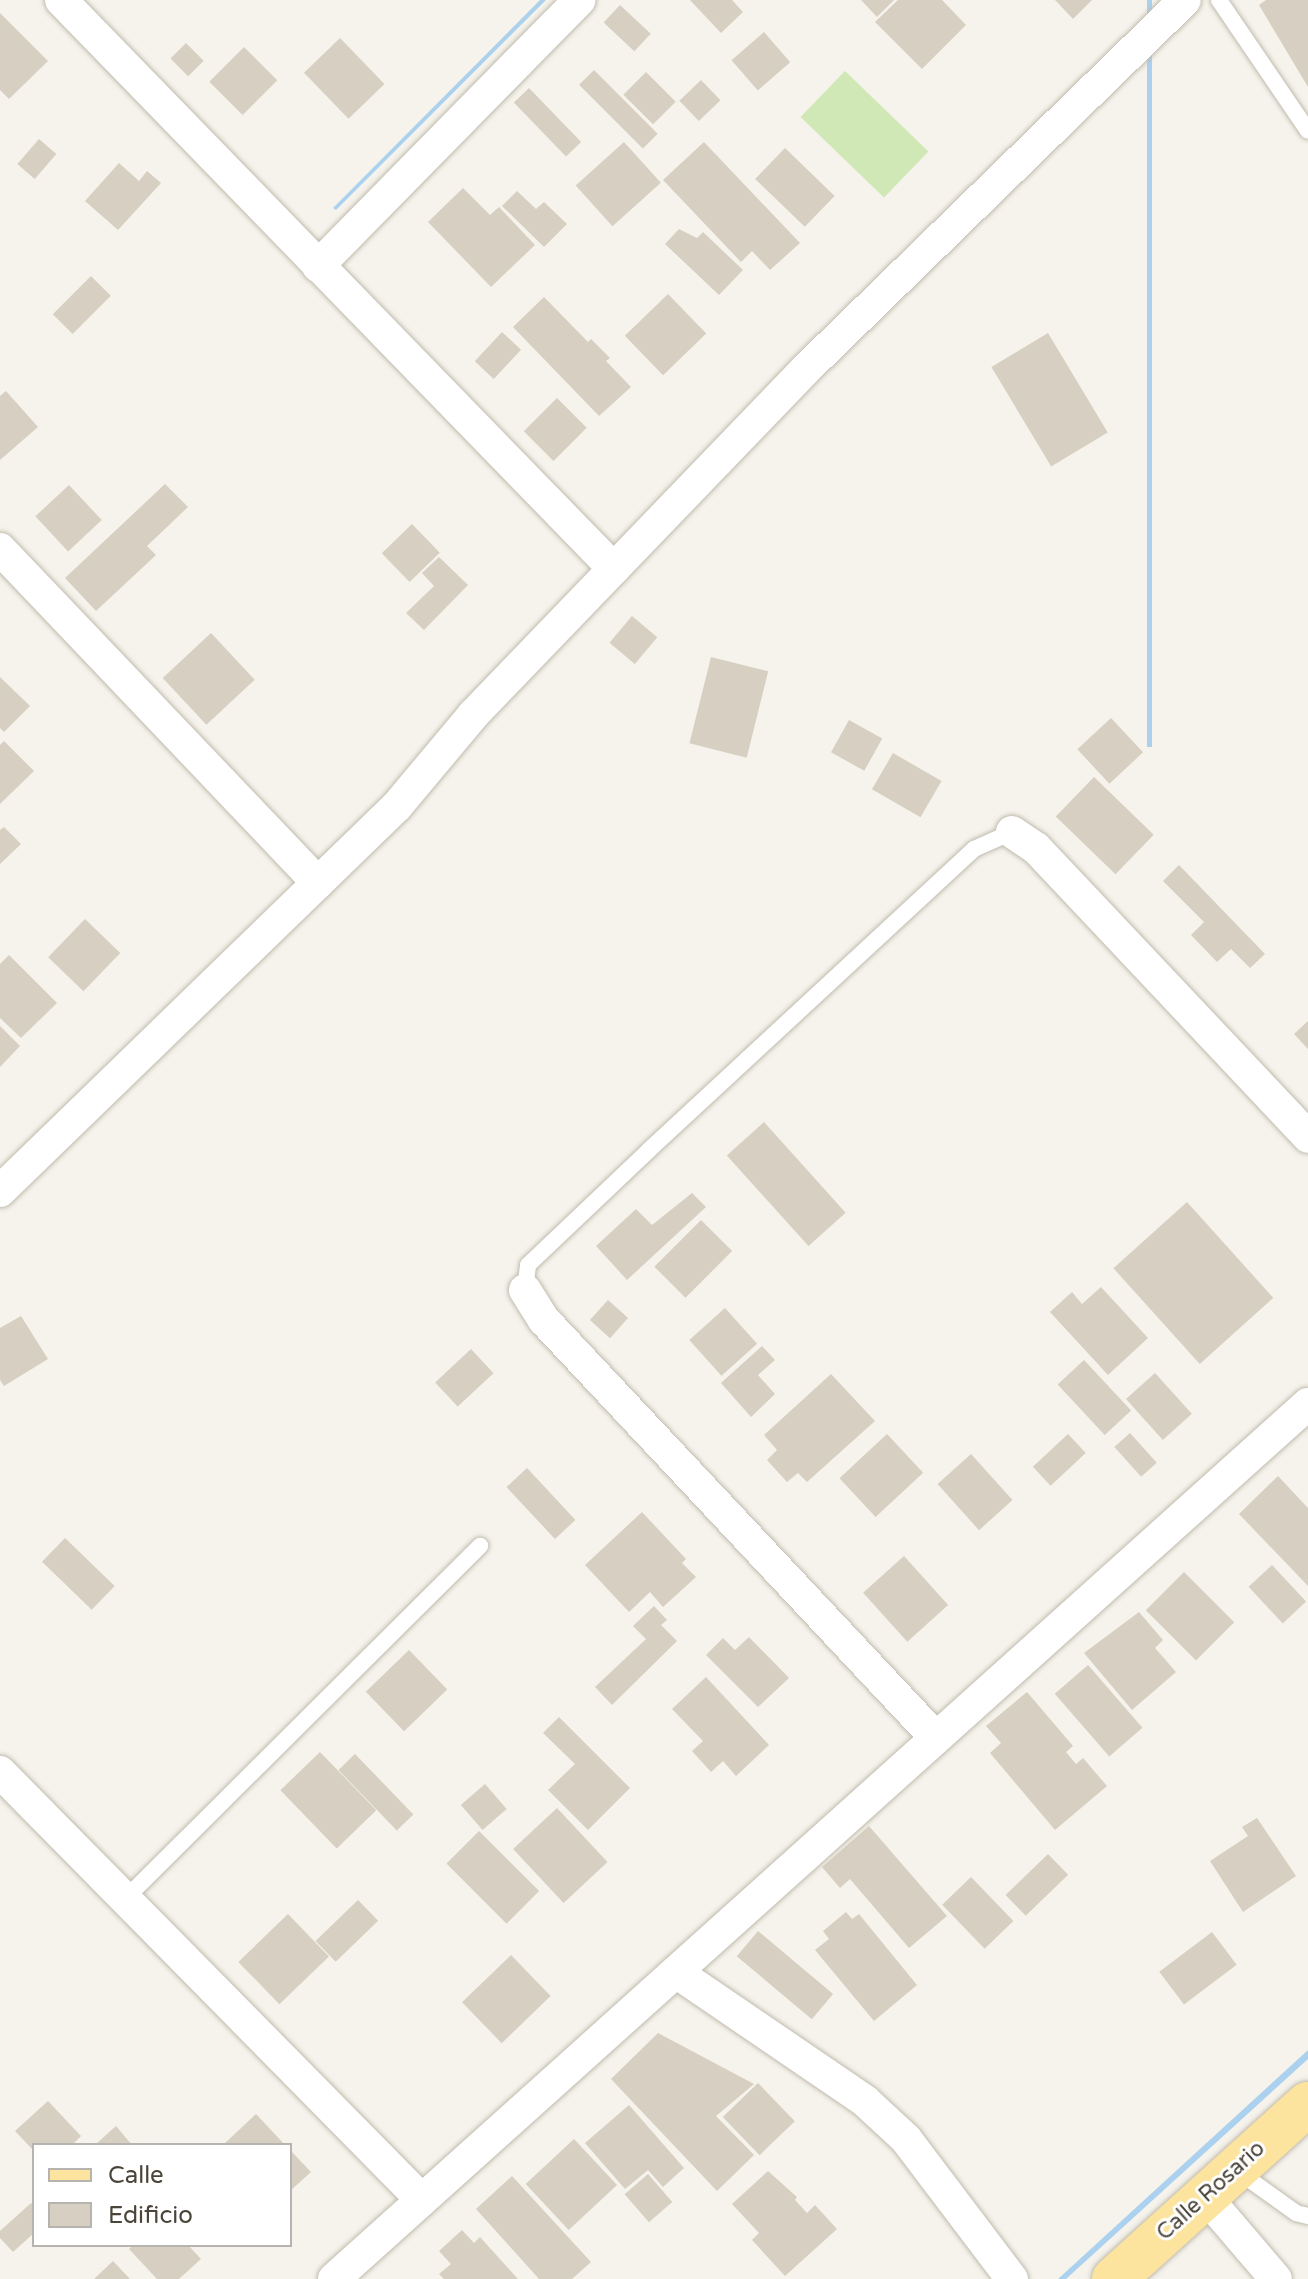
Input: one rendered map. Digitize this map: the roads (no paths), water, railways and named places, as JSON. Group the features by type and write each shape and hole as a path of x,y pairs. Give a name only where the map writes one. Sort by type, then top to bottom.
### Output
{"main road":[{"name":"Calle Rosario","path":"1114,2279 1308,2104"}],"street":[{"path":"61,0 614,569"},
{"path":"318,266 579,0"},
{"path":"4,1179 397,806 473,715 816,359 1185,0"},
{"path":"0,549 318,883"},
{"path":"1012,832 1036,848 1308,1137"},
{"path":"525,1290 544,1320 936,1738"},
{"path":"334,2279 1308,1404"},
{"path":"0,1772 422,2200"},
{"path":"676,1972 865,2101 906,2139 1012,2279"},
{"path":"1220,2183 1276,2279"}],"lane":[{"path":"1219,0 1308,131"},
{"path":"525,1290 528,1265 649,1150 974,849 1012,832"},
{"path":"125,1899 480,1546"},
{"path":"1220,2183 1308,2216"}],"water":[{"path":"540,0 546,0 336,210 333,208"},
{"path":"1147,0 1152,0 1152,747 1147,747"},
{"path":"1308,2050 1308,2059 1066,2279 1058,2279"}]}
